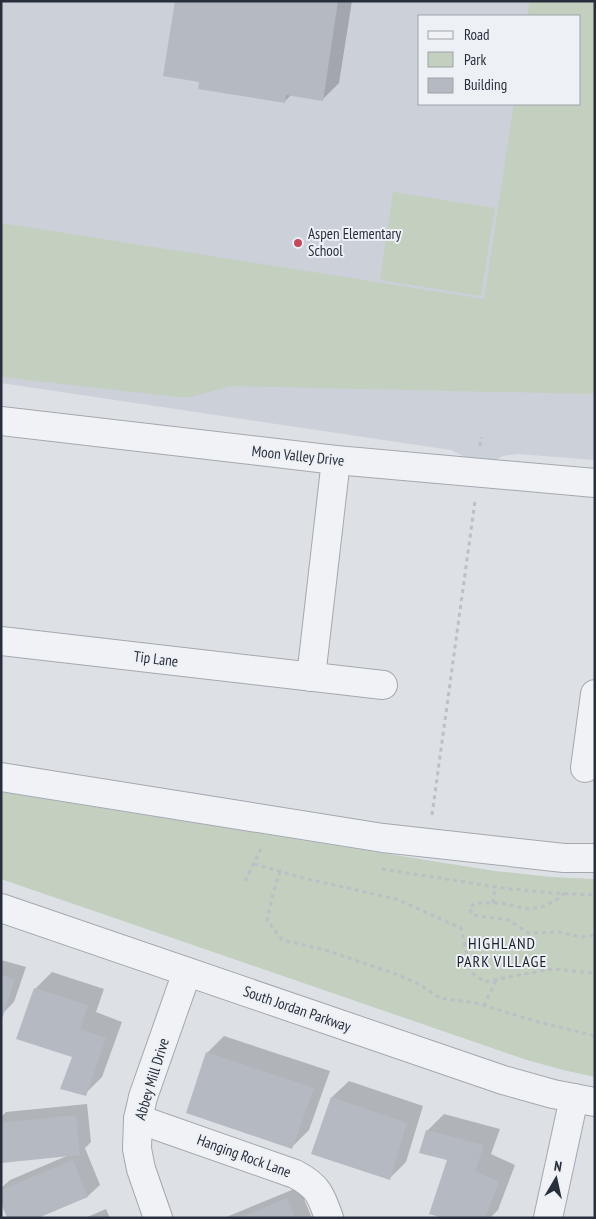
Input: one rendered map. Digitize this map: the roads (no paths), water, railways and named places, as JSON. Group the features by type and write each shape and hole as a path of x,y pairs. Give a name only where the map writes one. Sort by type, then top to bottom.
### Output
{"street":[{"name":"Moon Valley Drive","path":"1,421 336,460 595,482"},
{"path":"311,677 336,460"},
{"name":"Tip Lane","path":"1,641 383,685"},
{"path":"585,768 594,704"},
{"path":"1,777 383,838 564,858 595,858"},
{"name":"South Jordan Parkway","path":"1,908 503,1080 553,1094 585,1100"},
{"name":"Abbey Mill Drive","path":"158,1218 141,1169 137,1149 138,1119 143,1097 187,972"},
{"path":"548,1218 585,1100"},
{"name":"Hanging Rock Lane","path":"138,1119 295,1174 315,1187 321,1196 329,1218"}],"place":[{"name":"Aspen Elementary School","path":"298,243"}],"district":[{"name":"HIGHLAND PARK VILLAGE","path":"502,952"}]}
